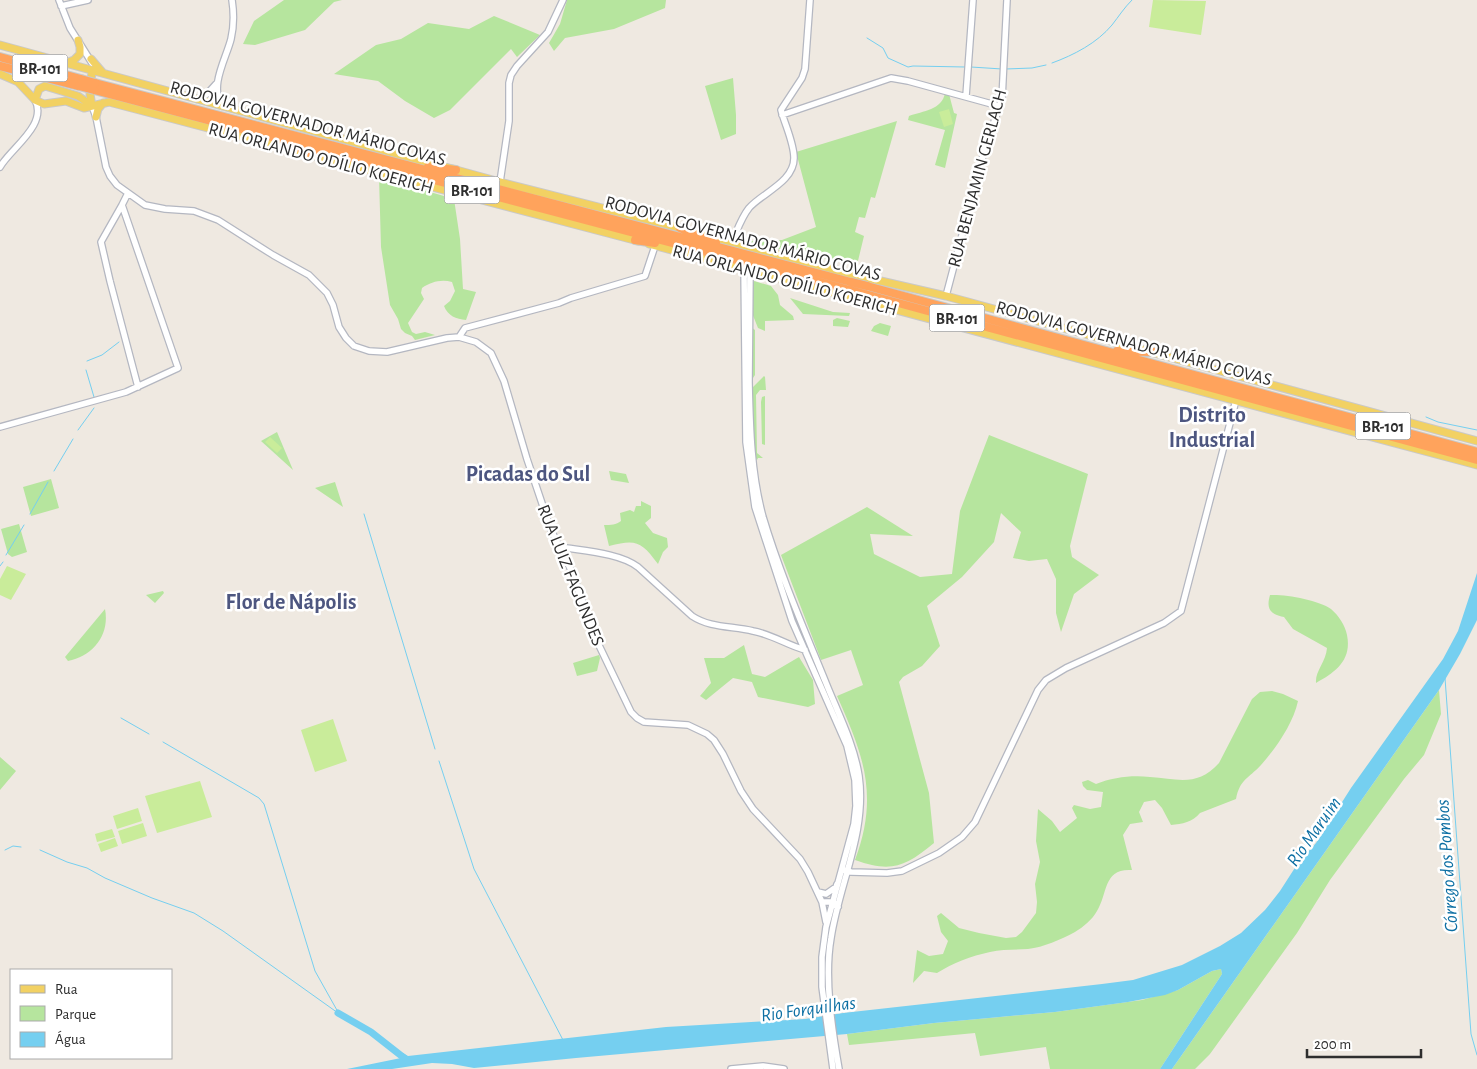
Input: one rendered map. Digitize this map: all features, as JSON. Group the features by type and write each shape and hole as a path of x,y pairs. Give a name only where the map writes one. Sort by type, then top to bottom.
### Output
{"highway":[{"name":"RODOVIA GOVERNADOR MÁRIO COVAS","path":"0,55 95,86 731,246 851,286"},
{"name":"RODOVIA GOVERNADOR MÁRIO COVAS","path":"0,66 80,82"},
{"name":"RODOVIA GOVERNADOR MÁRIO COVAS","path":"95,86 282,140 685,247 851,286 1104,351 1477,452"},
{"path":"282,140 318,157"},
{"path":"416,167 430,166 456,170"},
{"path":"680,228 731,246"},
{"path":"635,240 685,247"},
{"name":"RODOVIA GOVERNADOR MÁRIO COVAS","path":"866,290 1087,354 1477,460"},
{"path":"1104,351 1154,352"},
{"path":"1087,354 1130,372"}],"main road":[{"path":"88,0 60,3 70,28 90,59 103,73"},
{"path":"222,106 217,95 218,83 232,30 234,15 232,0"},
{"path":"500,182 510,121 509,86 511,75 521,61 545,36 563,0"},
{"path":"810,0 805,70 802,78 781,110 793,150 793,164 783,181 749,208 731,246 946,296 1477,441"},
{"path":"966,96 973,0"},
{"name":"RUA BENJAMIN GERLACH","path":"946,296 985,148 1002,93 1007,0"},
{"path":"66,63 74,60 80,54 78,40"},
{"path":"0,45 500,182 680,228"},
{"path":"90,59 92,70 90,94 102,155 108,172 117,185 144,205 194,211 213,218 309,275 327,293 333,305 339,326 350,344 359,348 369,351 387,352 459,337 465,328 559,303 570,298 644,277 647,274 655,246"},
{"path":"78,96 84,91 92,70"},
{"path":"0,74 18,82 35,100 44,104 63,100 81,108 103,102"},
{"path":"782,114 891,78 999,106"},
{"path":"197,99 207,94 218,83"},
{"path":"0,167 32,127 38,110 35,100 39,89 45,86 78,96 92,106"},
{"path":"96,117 98,109 103,102"},
{"name":"RUA ORLANDO ODÍLIO KOERICH","path":"103,102 635,240 1477,465"},
{"path":"128,193 102,239 102,246 138,387"},
{"path":"0,427 116,395 178,368 122,206"},
{"path":"747,270 745,406 749,471 755,507 792,620 842,732 854,774 856,790 855,816 829,956 833,1069"},
{"path":"747,270 753,470 760,502 769,534 797,613 848,738 857,766 860,786 859,816 845,870 836,887 822,896"},
{"path":"853,299 859,276"},
{"name":"RUA LUIZ FAGUNDES","path":"459,337 476,342 485,348 491,353 497,363 551,530 572,572 596,637 630,712 644,722 683,724 694,727 707,734 720,748 752,810 800,859 822,896 826,927"},
{"path":"845,870 887,873 902,871 915,866 956,842 968,832 975,822 1041,685 1066,668 1164,623 1181,611 1236,400"},
{"path":"560,547 625,559 638,567 700,621 754,631 805,650"},
{"path":"839,1069 824,1003 822,957 826,927 840,880"},
{"path":"822,896 832,895 838,907"},
{"path":"731,1069 763,1066 784,1069"}],"green space":[{"path":"284,0 342,0 334,2 305,30 255,45 243,44 254,21"},
{"path":"567,0 666,0 665,8 614,29 565,38 554,51 549,43 560,24"},
{"path":"1153,0 1206,1 1201,35 1149,27"},
{"path":"494,16 540,35 517,57 511,49 450,110 434,118 405,101 378,81 334,74 376,45 401,39 428,23 469,29"},
{"path":"733,78 736,134 721,140 705,86"},
{"path":"945,93 949,94 954,113 957,114 945,168 935,165 945,130 908,120 909,116 936,106 943,99"},
{"path":"949,109 953,124 944,127 939,112"},
{"path":"897,121 875,198 871,197 865,218 859,217 855,232 864,236 857,265 750,243 751,241 782,240 816,227 796,152"},
{"path":"379,177 454,199 460,239 463,289 476,292 466,320 453,316 444,306 450,301 455,291 452,282 436,282 422,288 421,293 424,299 408,323 412,332 416,334 425,332 435,335 415,340 401,329 390,305 381,247"},
{"path":"754,281 771,286 778,295 780,305 793,316 794,320 765,321 765,331 758,328 752,313 752,284"},
{"path":"790,298 833,312 850,313 849,316 803,314"},
{"path":"837,318 850,321 848,327 833,326 833,320"},
{"path":"880,323 891,326 888,336 871,331 874,326"},
{"path":"751,327 755,330 755,375 753,378 751,377"},
{"path":"764,376 766,390 760,390 756,395 757,453 763,458 758,458 757,460 755,456 752,388"},
{"path":"765,396 765,445 762,444 761,402 762,397"},
{"path":"277,432 293,470 261,441"},
{"path":"989,435 1088,474 1070,546 1072,557 1099,575 1074,594 1061,632 1056,613 1056,579 1047,559 1029,561 1013,558 1021,532 1001,513 994,542 962,577 927,606 940,646 922,666 903,677 899,682 929,793 934,843 914,858 897,865 888,867 868,864 855,860 866,816 865,776 855,738 837,696 863,685 851,650 821,660 781,555 867,507 913,536 870,534 874,554 920,577 952,574 960,511"},
{"path":"270,437 282,448 277,453 265,442"},
{"path":"609,471 626,474 629,483 611,480"},
{"path":"51,479 59,508 31,516 23,487"},
{"path":"335,482 343,507 315,488"},
{"path":"641,501 651,506 651,518 645,523 653,533 667,538 668,547 663,552 658,564 647,550 637,544 626,543 609,546 604,525 621,521 620,513 630,510 634,512 636,506 641,506"},
{"path":"19,524 27,552 12,557 8,554 1,529"},
{"path":"7,566 26,574 11,600 0,595 0,579"},
{"path":"163,591 164,593 155,603 146,595"},
{"path":"1270,595 1310,600 1326,606 1337,615 1345,628 1348,644 1345,658 1336,670 1316,683 1317,674 1325,658 1327,648 1293,629 1284,617 1272,612 1269,607"},
{"path":"105,609 105,627 98,643 85,654 68,661 65,657"},
{"path":"744,645 752,674 765,677 799,657 813,680 815,704 808,707 758,697 752,682 733,678 706,700 700,696 711,683 704,658 724,658"},
{"path":"599,655 597,671 577,676 573,663"},
{"path":"1439,690 1441,714 1424,755 1404,779 1330,880 1297,933 1210,1054 1195,1069 1172,1069"},
{"path":"1272,691 1298,701 1296,710 1278,743 1261,765 1242,783 1236,799 1200,813 1194,819 1187,822 1171,825 1162,808 1155,800 1144,802 1139,812 1143,822 1130,824 1123,835 1132,870 1123,870 1111,877 1097,911 1084,926 1064,938 1040,947 990,952 962,960 937,973 924,971 913,983 917,950 929,956 943,954 948,941 941,932 937,916 941,913 959,928 1006,938 1016,937 1022,932 1036,913 1035,884 1040,862 1036,841 1038,809 1052,821 1060,832 1077,818 1072,808 1074,805 1090,809 1101,807 1103,792 1087,790 1082,782 1088,780 1096,784 1116,778 1137,776 1187,780 1203,776 1219,763 1252,699 1260,692"},
{"path":"333,719 347,761 315,772 301,730"},
{"path":"0,757 16,771 0,790"},
{"path":"200,781 212,817 157,833 145,796"},
{"path":"138,808 142,821 117,829 113,816"},
{"path":"143,823 147,836 122,844 118,831"},
{"path":"112,829 115,837 97,842 95,834"},
{"path":"115,838 118,846 101,852 98,844"},
{"path":"1221,969 1222,974 1160,1069 1050,1069 1046,1047 980,1056 975,1033 849,1045 847,1034 934,1023 1055,1012 1142,1000 1178,990 1212,971"}],"water":[{"path":"1477,573 1477,620 1439,690 1172,1069 1160,1069 1222,974 1221,969 1212,971 1165,995 1055,1012 934,1023 847,1034 474,1068 432,1063 392,1069 347,1069 401,1058 398,1056 403,1053 408,1056 666,1027 805,1019 843,1013 1102,984 1133,980 1182,965 1241,933 1265,910 1280,891 1298,863 1316,843 1351,788 1443,659 1458,631"}],"waterway":[{"path":"1052,63 1092,43 1112,25 1132,0"},
{"path":"867,38 883,48 888,58 908,67 965,67"},
{"path":"1006,69 1032,68 1046,65"},
{"path":"971,67 1002,69"},
{"path":"87,361 102,355 119,342"},
{"path":"86,370 94,397"},
{"path":"78,430 94,408"},
{"path":"1426,417 1438,422 1477,430"},
{"path":"54,471 73,439"},
{"path":"30,514 48,482"},
{"path":"364,514 435,749"},
{"path":"6,555 24,525"},
{"path":"0,566 3,562"},
{"name":"Córrego dos Pombos","path":"1445,678 1471,1034 1477,1055"},
{"path":"121,718 149,734"},
{"path":"163,742 259,798 264,804 315,971 338,1012"},
{"path":"439,761 474,869 563,1040"},
{"path":"5,850 13,846 21,847"},
{"path":"40,850 67,862 87,868 105,878 152,898 194,913 223,931 338,1013"},
{"path":"338,1013 371,1032 408,1061"}],"district":[{"name":"Distrito Industrial","path":"1212,426"},
{"name":"Picadas do Sul","path":"528,473"},
{"name":"Flor de Nápolis","path":"291,601"}],"water label":[{"name":"Rio Maruim","path":"1313,831"},
{"name":"Rio Forquilhas","path":"808,1008"}]}
